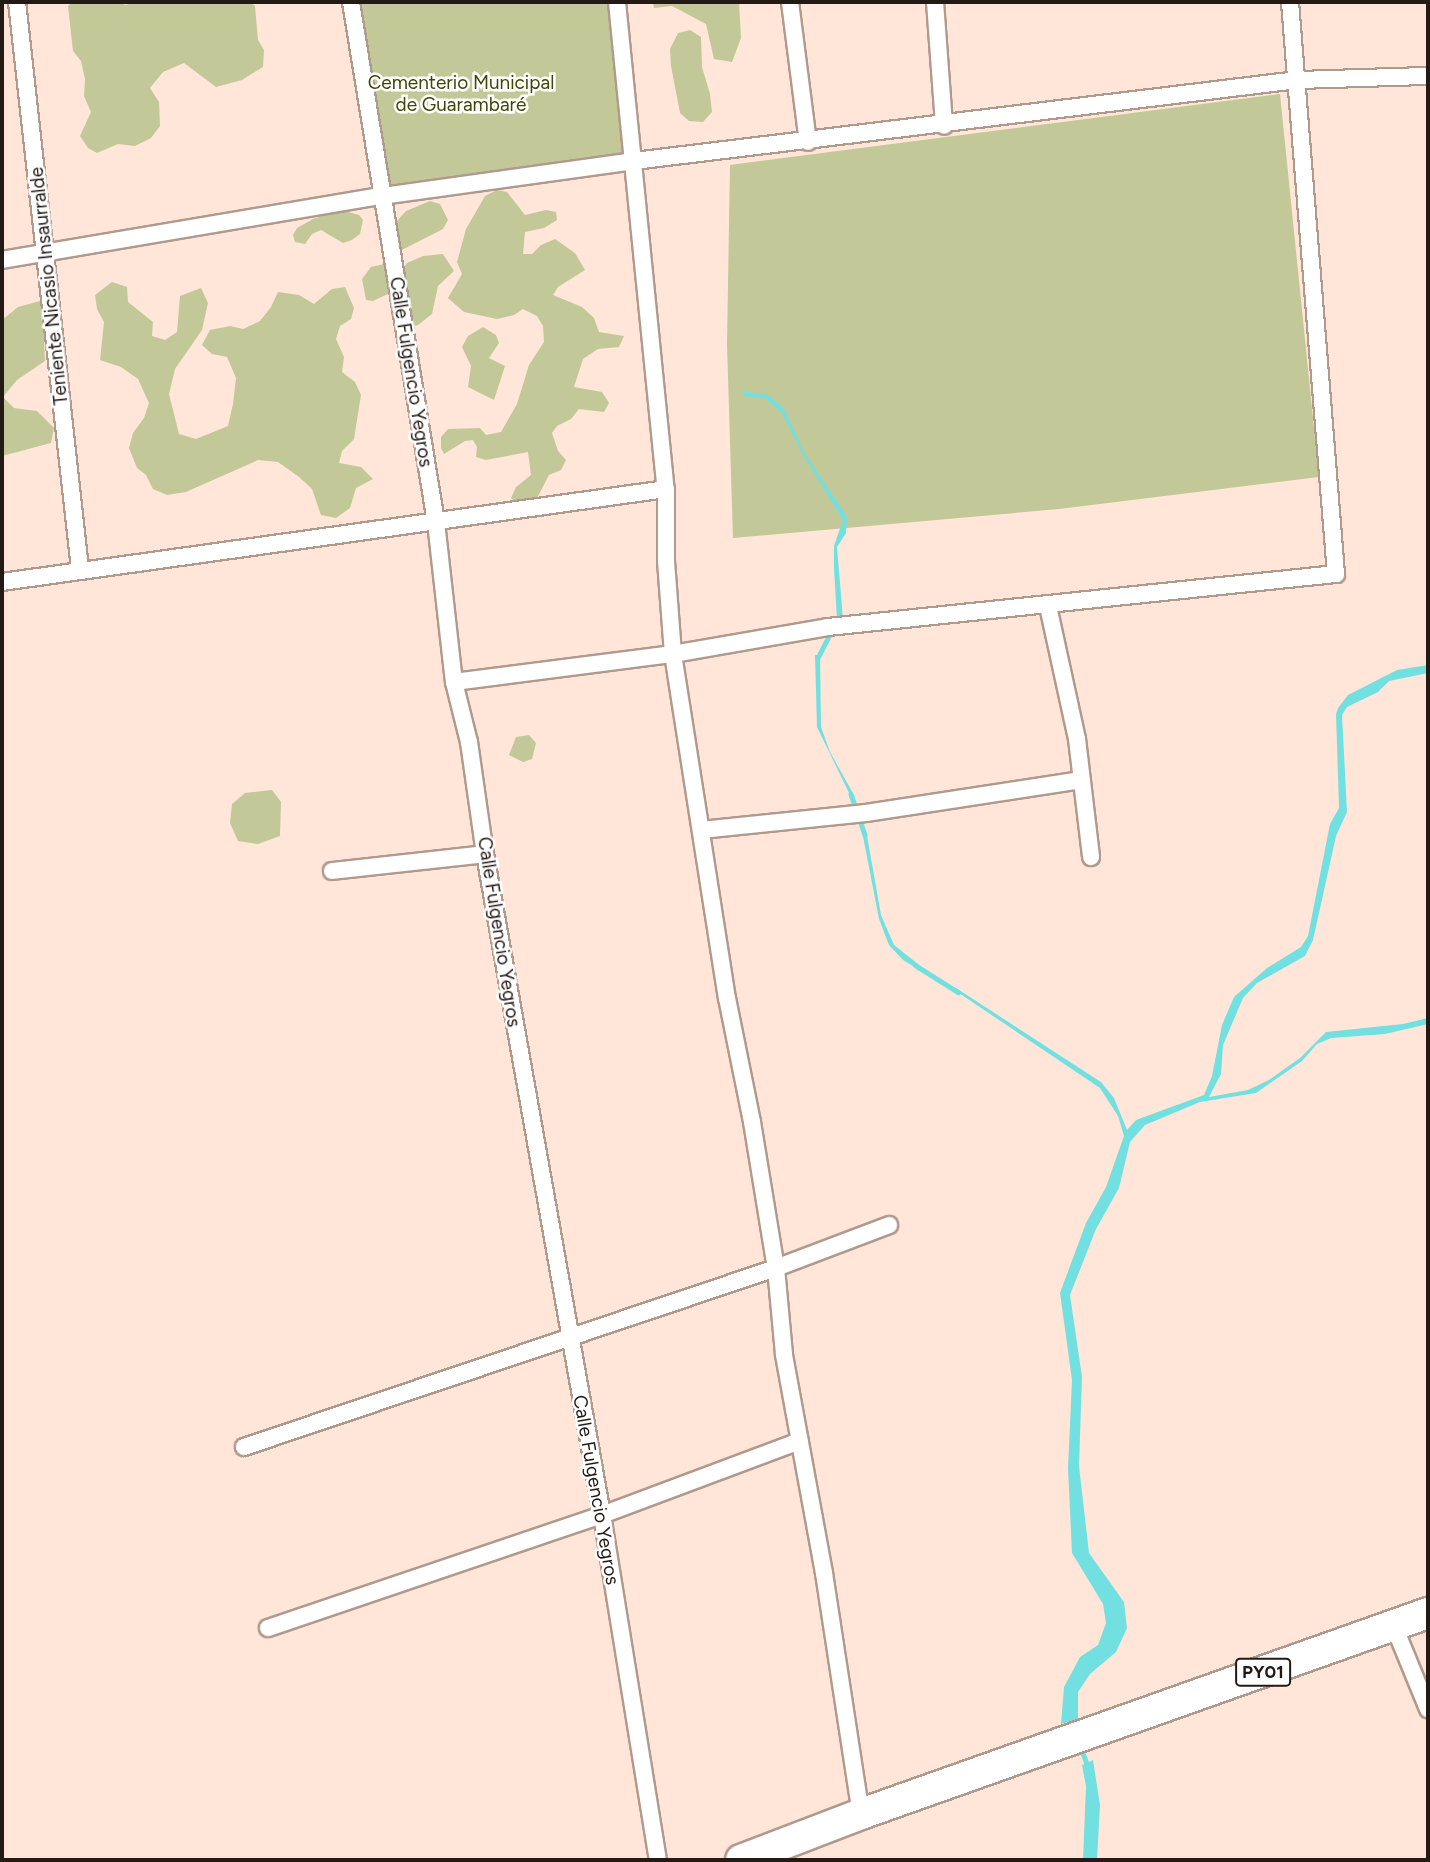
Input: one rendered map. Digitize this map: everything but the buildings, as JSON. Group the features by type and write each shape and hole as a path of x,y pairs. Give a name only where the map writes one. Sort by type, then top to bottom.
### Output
{"highway":[{"name":"PY01","path":"741,1860 861,1814 1428,1613"}],"street":[{"name":"Teniente Nicasio Insaurralde","path":"17,2 80,569"},
{"name":"Calle Fulgencio Yegros","path":"351,2 436,522 454,682 469,742 485,854 601,1515 658,1860"},
{"path":"617,2 666,489 666,561 673,654 727,998 752,1122 776,1268 784,1355 824,1573 861,1814"},
{"path":"790,2 808,142"},
{"path":"935,2 944,126"},
{"path":"454,682 673,654 833,626 1336,575 1290,2"},
{"path":"2,260 382,196 634,161 944,126 1298,80 1428,76"},
{"path":"2,582 666,489"},
{"path":"1048,606 1077,739 1091,856"},
{"path":"701,830 860,813 1081,780"},
{"path":"332,871 485,854"},
{"path":"244,1447 568,1335 776,1268 890,1225"},
{"path":"268,1628 601,1515 800,1441"},
{"path":"1394,1626 1428,1709"}],"green space":[{"path":"72,2 121,2 125,5 137,2 250,2 255,6 258,40 264,50 263,67 242,80 216,87 184,63 163,72 150,88 159,102 160,126 151,138 135,146 118,144 97,153 88,148 80,136 91,112 84,96 85,79 81,61 73,51 68,6"},
{"name":"Cementerio Municipal de Guarambaré","path":"355,2 616,2 634,161 382,196"},
{"path":"653,2 739,2 741,38 732,62 714,59 706,24 672,6 654,8"},
{"path":"690,30 701,37 702,67 710,94 712,112 703,122 689,121 680,113 671,66 670,49 678,33"},
{"path":"1280,94 1319,477 1059,509 733,538 727,344 730,165"},
{"path":"497,190 507,192 525,215 546,210 556,212 557,220 544,228 525,232 523,254 532,254 541,245 555,239 575,253 585,270 558,287 553,295 582,307 594,318 599,332 624,336 619,347 598,349 583,359 574,387 602,392 609,403 604,412 579,409 571,419 557,426 552,433 558,451 566,460 561,470 549,475 534,504 524,508 511,498 516,487 531,475 528,452 486,460 476,457 477,447 473,440 465,441 444,454 441,448 441,437 448,429 480,428 486,435 501,432 517,404 529,365 544,342 543,326 537,316 523,309 514,315 497,319 464,312 448,298 462,274 457,262 466,229 485,196"},
{"path":"430,201 440,204 448,220 443,229 396,253 390,232 395,223 406,211"},
{"path":"341,210 359,215 363,220 360,234 352,240 343,243 321,230 312,234 305,244 295,242 293,235 297,228 313,219"},
{"path":"443,254 454,271 438,286 432,314 418,325 406,329 397,324 391,315 392,292 373,301 366,300 362,279 371,267 384,264 393,273 401,272 407,263 423,256"},
{"path":"112,282 127,287 128,302 153,322 152,336 165,340 177,332 180,296 201,288 208,303 202,330 175,369 169,394 179,434 196,439 228,426 233,404 236,378 227,357 212,354 202,345 210,330 230,326 243,329 260,321 278,292 299,295 314,304 332,289 345,287 354,308 351,319 340,326 336,339 344,357 342,372 355,382 361,395 354,439 342,451 339,463 361,467 373,479 356,488 350,508 336,518 321,515 312,489 299,477 278,462 258,460 186,492 167,495 153,489 146,475 137,468 129,448 133,433 144,418 149,403 138,379 121,367 100,360 104,322 97,309 95,295"},
{"path":"40,301 52,315 44,339 45,361 17,380 3,397 14,408 37,411 54,428 51,443 2,456 2,320 18,307"},
{"path":"483,327 496,335 499,343 489,358 505,366 494,400 468,387 471,366 462,347 468,336"},
{"path":"529,735 536,743 532,759 523,762 509,755 516,737"},
{"path":"272,790 281,802 280,836 258,844 238,841 230,823 232,804 245,793"}],"water":[{"path":"742,391 768,395 784,409 805,454 847,517 846,533 837,547 843,619 837,619 834,546 843,520 803,455 782,413 765,398 744,396"},
{"path":"815,655 820,655 821,727 830,752 855,797 851,797 817,727"},
{"path":"1428,665 1428,673 1389,681 1378,692 1347,707 1342,715 1347,812 1336,836 1313,940 1305,956 1257,983 1243,998 1223,1045 1221,1074 1209,1097 1248,1090 1269,1080 1300,1058 1326,1032 1403,1024 1428,1018 1428,1024 1385,1034 1331,1038 1317,1044 1302,1061 1256,1093 1200,1102 1145,1125 1130,1142 1119,1188 1096,1229 1070,1295 1082,1377 1079,1466 1089,1553 1124,1602 1127,1628 1116,1652 1090,1674 1078,1692 1078,1719 1061,1724 1064,1687 1080,1657 1098,1645 1106,1623 1103,1604 1072,1553 1068,1468 1072,1380 1060,1293 1086,1223 1106,1187 1124,1136 1118,1116 1100,1088 953,989 956,988 1101,1082 1114,1098 1127,1130 1136,1120 1204,1095 1212,1076 1222,1025 1234,997 1267,968 1301,947 1308,936 1330,824 1339,808 1338,708 1348,695 1397,670"},
{"path":"866,830 881,915 894,945 923,968 918,969 903,960 889,945 879,919 862,831"},
{"path":"1093,1760 1100,1805 1097,1860 1083,1860 1086,1786 1082,1765"}],"waterway":[{"path":"817,659 832,630"},
{"path":"851,794 865,835"},
{"path":"915,965 958,992"},
{"path":"1081,1748 1088,1766"}]}
